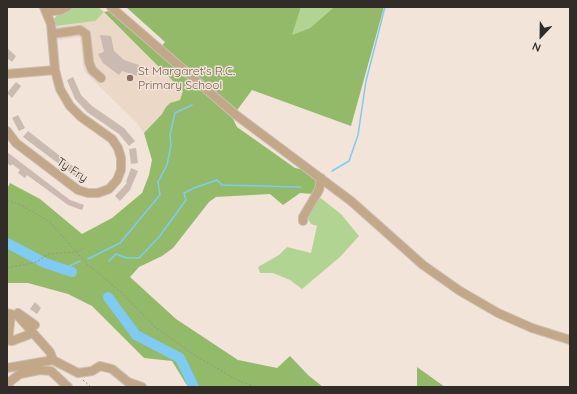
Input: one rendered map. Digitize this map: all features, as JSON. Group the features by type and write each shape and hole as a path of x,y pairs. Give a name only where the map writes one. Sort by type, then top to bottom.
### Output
{"street":[{"path":"45,9 61,10 67,7"},
{"path":"111,7 229,109 351,201 423,265 460,291 498,313 532,328 570,340"},
{"name":"Ty Fry","path":"7,131 16,143 78,190 88,193 98,193 109,189 117,180 121,170 118,148 112,140 81,117 70,106 60,89 55,70 52,34 45,9"},
{"path":"52,34 80,30 86,34 89,62 92,70 101,78"},
{"path":"7,74 55,70"},
{"path":"303,221 303,217 319,190 321,178"},
{"path":"34,329 12,341 7,340 11,314 34,329 55,361 78,373 92,371 100,366 112,369 128,382 142,387"},
{"path":"9,387 8,383 21,370 55,361"},
{"path":"7,368 51,371 68,387"}],"path":[{"path":"7,200 21,205 50,222 87,264 122,293 155,328 196,356 237,380 254,387"},
{"path":"7,268 37,262 48,254 76,252 84,248"},
{"path":"78,373 81,379 91,387"}],"shaded area":[{"name":"St Margaret's R.C. Primary School","path":"104,12 183,91 180,100 170,103 144,133 137,123 85,72 80,37 57,40 55,26 94,21"}],"green space":[{"path":"72,7 98,7 104,12 95,21 55,26 54,19 58,14"},
{"path":"126,7 301,7 292,35 310,28 334,7 384,7 351,126 252,90 232,117 237,127 295,168 305,170 318,181 313,194 300,193 283,205 270,194 216,197 209,202 173,248 162,256 139,267 130,277 176,319 238,360 277,368 290,356 308,375 323,387 188,387 172,361 144,358 92,306 68,294 28,283 7,283 7,189 10,183 40,199 82,234 112,218 142,193 149,175 152,160 144,133 170,103 180,100 183,91 104,12 109,11 157,52 165,42"},
{"path":"301,7 334,7 310,28 291,36"},
{"path":"318,196 341,214 359,236 340,257 302,289 290,280 273,273 260,273 258,267 279,255 287,247 311,253 317,226 311,224 307,218"},
{"path":"417,367 445,387 417,387"}],"building":[{"path":"100,35 111,36 114,51 124,60 139,65 137,76 122,71 119,75 103,63 98,54 104,52"},
{"path":"7,48 16,56 12,62 7,58"},
{"path":"73,77 81,95 92,106 124,128 135,141 129,146 119,134 87,112 75,99 67,80"},
{"path":"16,82 21,86 12,98 7,93"},
{"path":"18,115 25,128 19,131 12,118"},
{"path":"28,131 83,174 79,179 23,137"},
{"path":"136,148 138,163 131,164 129,149"},
{"path":"7,152 70,200 84,205 82,210 68,205 27,175 25,178 18,173 20,170 12,164 11,166 7,163"},
{"path":"131,168 138,171 130,190 120,201 115,196 127,183 126,182"},
{"path":"35,302 41,308 37,314 30,309"}],"waterway":[{"path":"332,171 349,161 358,135 366,81 385,7"},
{"path":"88,259 120,243 160,195 158,182 167,165 171,145 170,135 175,113 192,105"},
{"path":"109,261 116,254 127,258 139,258 159,237 186,200 184,193 194,188 217,180 222,185 301,187"},
{"path":"7,243 45,263 72,272"},
{"path":"63,269 80,261"},
{"path":"108,297 136,335 180,358 194,387"}],"place":[{"name":"St Margaret's R.C. Primary School","path":"130,78"}]}
